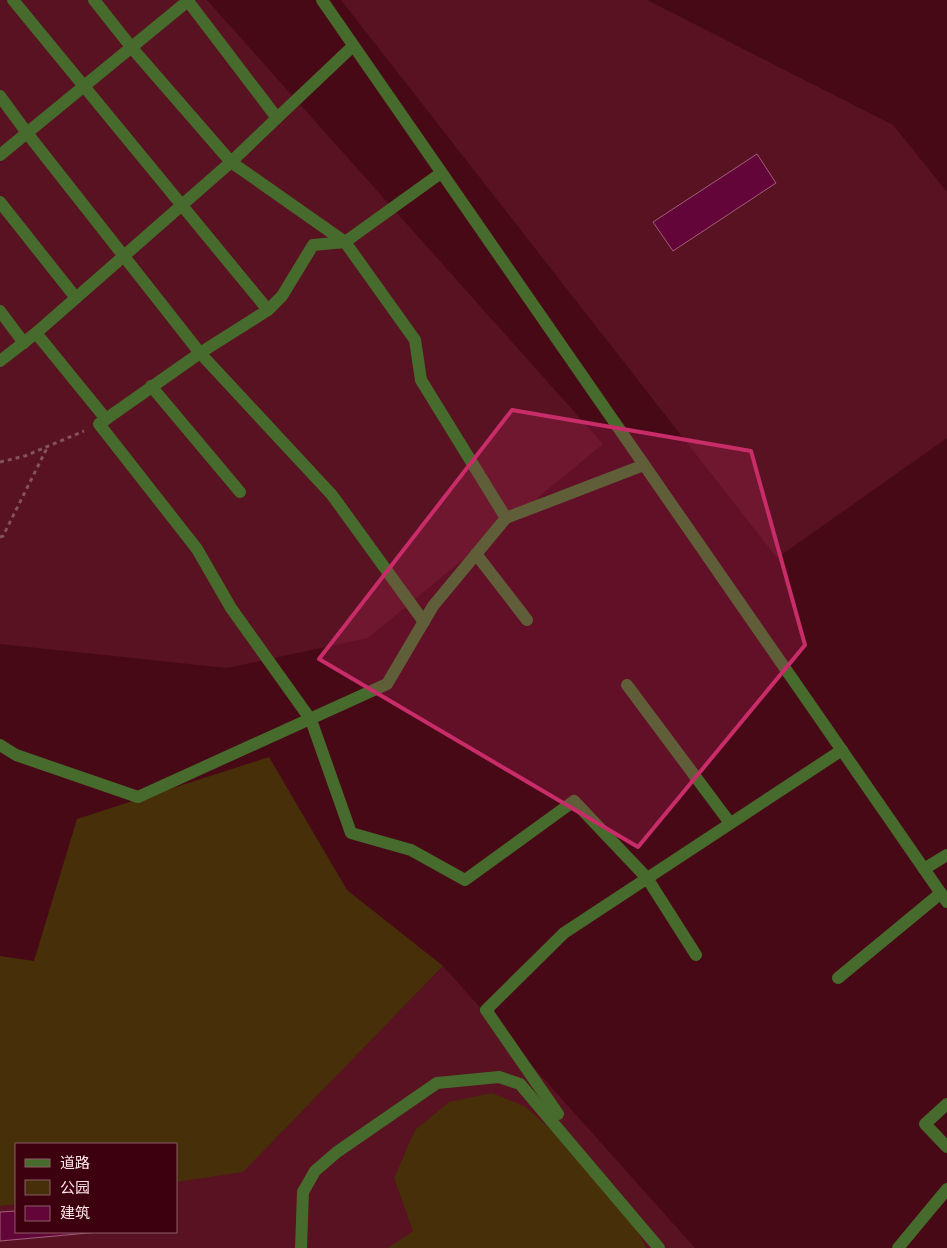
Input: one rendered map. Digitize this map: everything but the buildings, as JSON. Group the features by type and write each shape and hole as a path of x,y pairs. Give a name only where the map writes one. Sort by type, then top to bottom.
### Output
{"street":[{"path":"14,0 268,310"},
{"path":"94,0 132,48 231,162 345,242 415,340 420,380 506,518"},
{"path":"322,0 944,898 838,978"},
{"path":"0,155 189,1 277,118"},
{"path":"0,360 36,333 231,162 353,46"},
{"path":"0,96 200,353 332,495 424,622"},
{"path":"102,421 200,353 268,310 282,296 313,245 345,242 441,172"},
{"path":"0,202 76,298"},
{"path":"0,311 24,343"},
{"path":"36,333 197,549 231,608 311,720 352,833 411,850 465,880 574,801 647,878 696,955"},
{"path":"151,386 240,492"},
{"path":"0,744 16,755 138,797 387,684 433,606 506,518 644,465"},
{"path":"476,554 527,620"},
{"path":"627,685 730,823"},
{"path":"558,1114 486,1010 564,933 842,750"},
{"path":"924,869 947,855"},
{"path":"301,1248 303,1192 315,1170 337,1152 437,1083 499,1077 520,1084 659,1248"},
{"path":"947,1104 925,1124 947,1147"},
{"path":"898,1248 947,1189"}],"path":[{"path":"0,462 25,456 102,421"},
{"path":"0,537 3,536 49,446"}],"highlighted area":[{"path":"512,410 751,451 805,645 638,847 319,659"}],"shaded area":[{"path":"0,0 207,0 603,444 368,638 227,668 0,644"},
{"path":"341,0 647,0 893,125 947,192 947,438 777,558"},
{"path":"443,966 695,1248 0,1248 0,1187 15,1185 15,1233 178,1233 178,1169 253,1161"}],"green space":[{"path":"269,757 347,890 443,966 243,1172 178,1182 178,1143 15,1143 15,1204 0,1206 0,956 34,961 77,819"},
{"path":"492,1093 524,1106 560,1137 636,1227 646,1248 388,1248 413,1231 394,1178 415,1130 449,1102"}]}
